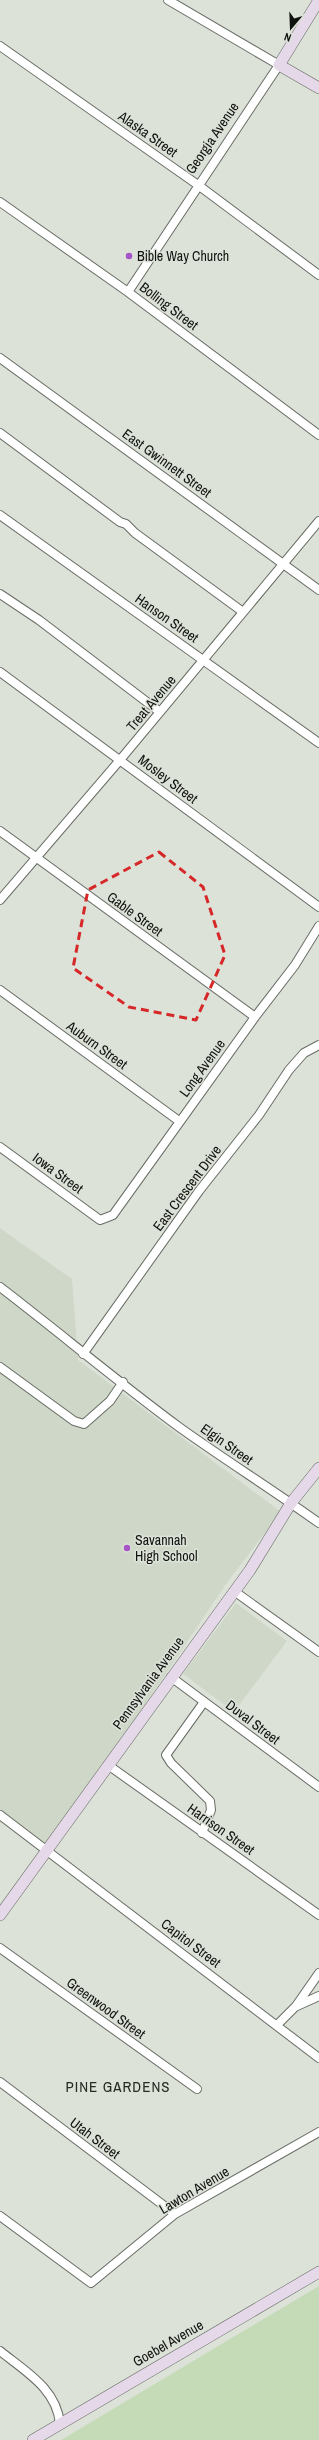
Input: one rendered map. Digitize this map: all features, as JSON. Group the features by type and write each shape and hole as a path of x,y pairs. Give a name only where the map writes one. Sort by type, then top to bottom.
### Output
{"main road":[{"name":"Georgia Avenue","path":"279,65 319,0"},
{"path":"279,65 319,88"},
{"name":"Pennsylvania Avenue","path":"0,1915 234,1591 291,1503 319,1468"},
{"name":"Goebel Avenue","path":"33,2440 319,2272"}],"street":[{"path":"168,0 279,65"},
{"name":"Alaska Street","path":"0,46 198,184 319,275"},
{"name":"Georgia Avenue","path":"128,292 198,184 279,65"},
{"name":"Bolling Street","path":"0,202 128,292 319,435"},
{"name":"East Gwinnett Street","path":"0,358 284,563 319,590"},
{"path":"0,433 120,522 126,524 135,533 243,612"},
{"name":"Hanson Street","path":"0,515 319,743"},
{"name":"Treat Avenue","path":"0,900 120,760 319,521"},
{"path":"0,594 39,620 160,712"},
{"name":"Mosley Street","path":"0,672 319,907"},
{"name":"Gable Street","path":"0,832 255,1017"},
{"name":"Long Avenue","path":"100,1220 113,1215 179,1121 295,965 319,926"},
{"name":"Auburn Street","path":"0,990 179,1121"},
{"name":"East Crescent Drive","path":"83,1354 199,1191 259,1115 289,1070 304,1053 319,1045"},
{"name":"Iowa Street","path":"0,1147 100,1220"},
{"name":"Elgin Street","path":"0,1287 83,1354 123,1382 219,1456 319,1522"},
{"path":"0,1367 74,1421 84,1424 110,1401 123,1382"},
{"path":"234,1591 319,1652"},
{"name":"Duval Street","path":"171,1678 319,1787"},
{"path":"202,1833 211,1810 210,1801 171,1764 166,1755 204,1702"},
{"name":"Harrison Street","path":"108,1765 319,1915"},
{"name":"Capitol Street","path":"0,1815 319,2058"},
{"name":"Greenwood Street","path":"0,1948 197,2089"},
{"path":"277,2025 296,2006 319,1973"},
{"path":"296,2006 319,1996"},
{"name":"Utah Street","path":"0,2082 175,2214"},
{"name":"Lawton Avenue","path":"0,2216 91,2283 175,2214 319,2132"},
{"path":"0,2352 44,2385 59,2414 60,2424"}],"highlighted area":[{"path":"159,852 203,887 225,955 196,1020 129,1007 73,968 88,890"}],"shaded area":[{"name":"Savannah High School","path":"0,1228 72,1279 78,1360 281,1512 226,1584 47,1850 0,1815"},
{"path":"236,1603 287,1641 234,1712 183,1674"}],"green space":[{"path":"319,2286 319,2440 61,2440"}],"place":[{"name":"Bible Way Church","path":"129,256"},
{"name":"Savannah High School","path":"127,1548"}],"district":[{"name":"PINE GARDENS","path":"118,2087"}]}
